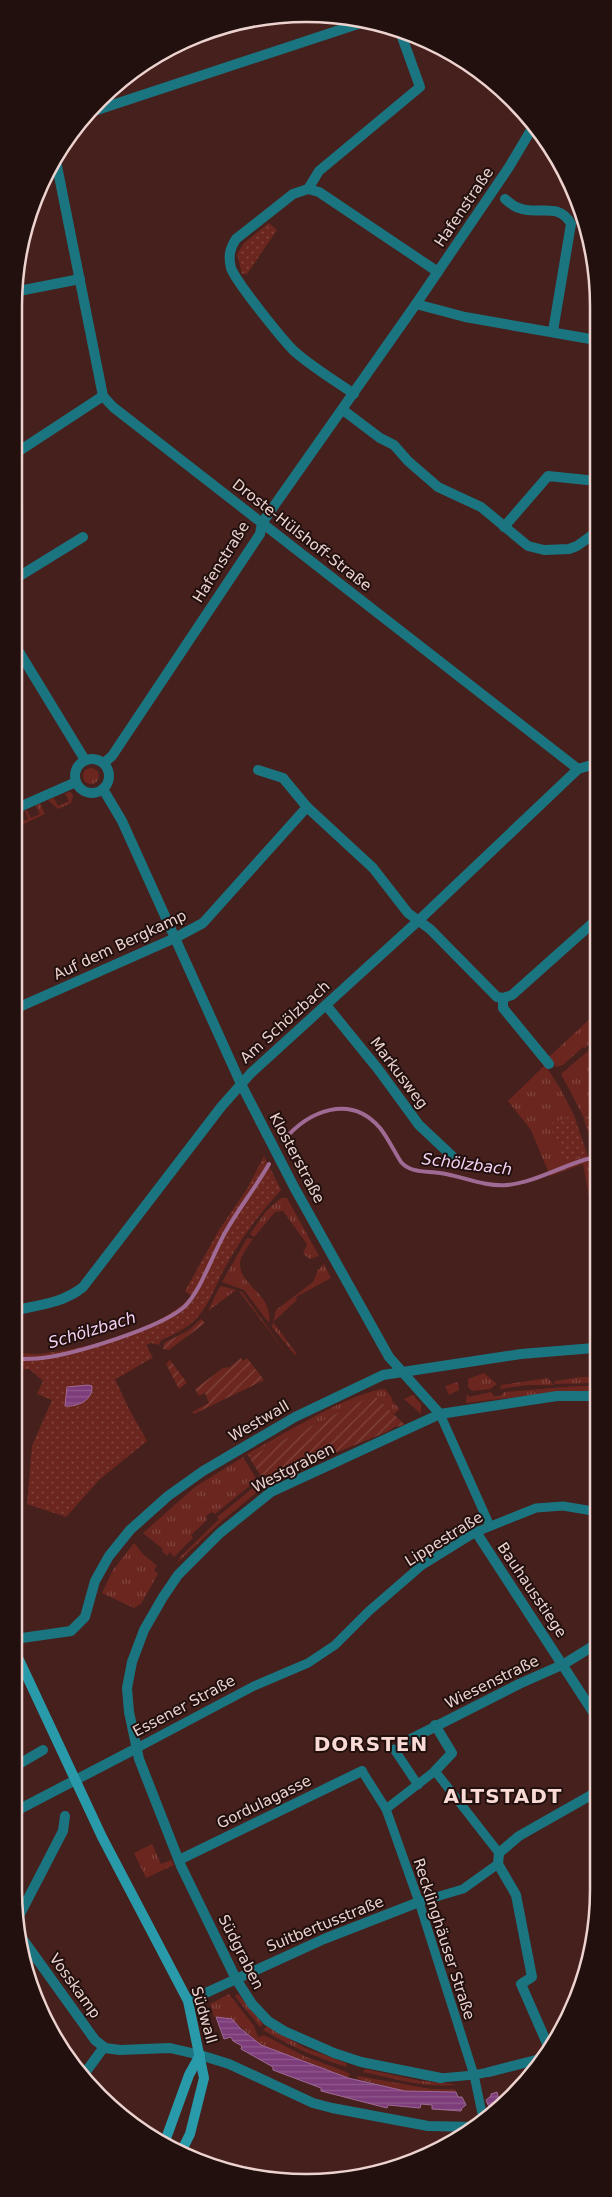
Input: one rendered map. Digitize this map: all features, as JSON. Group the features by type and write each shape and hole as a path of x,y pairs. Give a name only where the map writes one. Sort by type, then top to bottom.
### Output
{"main road":[{"name":"Südwall","path":"22,1665 102,1837 188,2001 200,2055"},
{"path":"166,2138 188,2075 200,2055"},
{"path":"184,2146 190,2134 204,2078 200,2055"}],"street":[{"path":"104,108 351,26"},
{"path":"308,189 319,171 420,87 403,40"},
{"name":"Hafenstraße","path":"104,763 112,756 260,534 262,523 344,410 503,175 530,132"},
{"path":"22,449 103,396 58,169"},
{"path":"354,394 294,351 275,329 232,269 229,254 231,246 236,239 293,194 308,189 319,192 438,272"},
{"name":"Hafenstraße","path":"505,199 520,209 560,212 567,216 571,224 553,331"},
{"path":"23,290 80,279"},
{"path":"416,304 465,317 590,339"},
{"name":"Droste-Hülshoff-Straße","path":"103,396 113,407 578,769"},
{"path":"344,410 380,438 394,445 408,461 438,487 481,508 522,542 536,550 568,549 577,546 590,537"},
{"path":"504,527 548,476 587,480"},
{"path":"22,575 83,537"},
{"path":"22,657 85,760"},
{"path":"98,759 104,763 108,769 108,783 98,792 85,791 76,782 75,774 78,766 85,760 98,759"},
{"name":"Am Schölzbach","path":"22,1309 59,1301 83,1287 175,1166 250,1073 418,921 578,769 590,765"},
{"path":"258,770 283,778 307,806 373,868 408,913 430,929 497,998 512,995 524,986 590,926"},
{"path":"22,806 76,782"},
{"name":"Klosterstraße","path":"103,788 122,820 241,1084 294,1187 389,1357 405,1372 440,1414 490,1526"},
{"name":"Auf dem Bergkamp","path":"22,1006 175,938 203,923 307,806"},
{"path":"503,998 503,1008 549,1064"},
{"name":"Markusweg","path":"326,1004 378,1069 419,1125 452,1156"},
{"name":"Westwall","path":"22,1638 71,1631 85,1617 95,1581 109,1556 130,1530 168,1496 203,1471 295,1416 383,1375 521,1354 590,1348"},
{"name":"Westgraben","path":"137,1748 127,1688 132,1662 144,1630 178,1575 220,1533 271,1492 440,1414 557,1396 590,1396"},
{"name":"Lippestraße","path":"308,1663 334,1646 369,1611 421,1566 476,1532 536,1508 563,1506 590,1510"},
{"name":"Bauhausstiege","path":"476,1532 503,1576 564,1664 590,1707"},
{"name":"Wiesenstraße","path":"403,1743 435,1725 564,1664 590,1648"},
{"name":"Essener Straße","path":"22,1808 254,1686 308,1663"},
{"path":"386,1808 435,1771 452,1753 435,1725"},
{"name":"Südgraben","path":"137,1748 139,1758 179,1860 236,1979 252,2004 268,2021 284,2031 334,2053 361,2062 441,2078 489,2072"},
{"path":"394,1749 418,1785"},
{"path":"22,1762 43,1750"},
{"name":"Gordulagasse","path":"179,1860 362,1771"},
{"name":"Recklinghäuser Straße","path":"362,1771 386,1808 419,1902 474,2075 482,2113"},
{"path":"435,1771 499,1853 498,1864 516,1895 532,1977 521,1984 547,2041"},
{"path":"499,1853 519,1836 590,1796"},
{"path":"23,1909 60,1838 66,1816"},
{"path":"419,1902 463,1889 498,1864"},
{"name":"Suitbertusstraße","path":"188,2001 324,1939 419,1902"},
{"name":"Vosskamp","path":"28,1946 95,2040 104,2047"},
{"path":"87,2071 104,2047 120,2050 170,2048 200,2055"},
{"name":"Südwall","path":"200,2055 229,2064 313,2103 405,2123 463,2128"},
{"path":"489,2072 533,2061"}],"green space":[{"path":"269,223 277,230 247,274 242,274 237,254 244,243"},
{"path":"91,768 97,770 99,776 97,782 91,784 85,782 83,776 85,770"},
{"path":"71,792 73,796 71,803 58,809 48,800 54,798 58,806 69,801 65,793"},
{"path":"40,803 45,814 22,825 22,822 28,819 25,811 27,810 31,818 40,814 36,806"},
{"path":"590,1019 590,1044 585,1048 583,1047 563,1065 556,1067 549,1057"},
{"path":"590,1049 590,1110 583,1116 561,1074"},
{"path":"545,1065 574,1115 549,1125 564,1161 587,1154 590,1169 590,1202 583,1164 550,1176 531,1130 508,1101"},
{"path":"590,1110 590,1138 583,1116"},
{"path":"574,1115 587,1154 564,1162 549,1124"},
{"path":"264,1156 281,1190 239,1244 200,1315 179,1332 161,1340 159,1345 151,1343 146,1345 153,1358 115,1379 147,1441 99,1480 66,1517 27,1504 32,1446 52,1400 37,1394 43,1381 29,1369 22,1370 22,1353 42,1354 63,1351 124,1335 145,1327 179,1307 191,1296 185,1291 219,1230 247,1189"},
{"path":"281,1198 287,1198 319,1256 310,1259 303,1254 307,1244 283,1211 275,1212 254,1237 250,1234 266,1211"},
{"path":"247,1238 253,1239 241,1258 241,1272 266,1304 269,1313 269,1323 244,1290 222,1282"},
{"path":"324,1264 331,1278 296,1297 297,1300 273,1322 276,1310 313,1282 318,1270"},
{"path":"221,1286 236,1290 208,1311 219,1288"},
{"path":"239,1291 242,1292 289,1357"},
{"path":"201,1319 205,1323 169,1350 163,1349 164,1343 189,1330"},
{"path":"273,1322 297,1354 295,1355 272,1327"},
{"path":"241,1358 243,1361 247,1358 264,1380 194,1414 192,1412 209,1403 205,1393 199,1396 195,1389 223,1368 230,1367"},
{"path":"170,1360 187,1383 179,1389 166,1364"},
{"path":"484,1373 497,1384 490,1389 472,1391 468,1387 468,1379"},
{"path":"590,1377 590,1383 555,1384 554,1381"},
{"path":"548,1378 554,1385 528,1385 500,1389 501,1385"},
{"path":"458,1382 459,1390 449,1395 445,1386"},
{"path":"590,1386 590,1393 534,1395 466,1403 467,1394 469,1397 491,1392 494,1396 501,1396 504,1392"},
{"path":"385,1389 398,1407 399,1410 394,1414 374,1395 249,1457 247,1454 335,1406 371,1392"},
{"path":"374,1395 405,1425 394,1427 389,1431 306,1465 267,1486 249,1457"},
{"path":"413,1395 421,1404 421,1414 404,1399"},
{"path":"243,1457 257,1480 215,1514 212,1512 206,1516 207,1520 191,1535 193,1538 174,1557 170,1552 167,1556 162,1551 163,1549 143,1533 195,1487"},
{"path":"259,1483 262,1488 223,1520 175,1565 179,1558 219,1519 217,1517"},
{"path":"134,1543 157,1566 154,1570 158,1574 141,1604 134,1608 102,1593 113,1570"},
{"path":"152,1844 161,1864 171,1860 174,1865 146,1878 134,1853"},
{"path":"229,1994 254,2026 258,2037 264,2035 304,2056 344,2071 350,2074 348,2078 266,2047 257,2042 232,2019 214,2017 210,2004"},
{"path":"238,1994 263,2024 260,2027 235,1996"},
{"path":"267,2026 305,2048 346,2063 347,2067 314,2056 283,2041 263,2030"},
{"path":"365,2069 421,2081 454,2085 443,2086 408,2082 363,2072"},
{"path":"358,2076 431,2089 455,2089 456,2092 405,2091 357,2079"}],"shaded area":[{"path":"92,1386 92,1391 84,1402 65,1406 67,1387"},
{"path":"216,2017 232,2019 261,2045 348,2078 405,2091 456,2092 458,2097 462,2097 466,2105 461,2111 432,2109 432,2105 421,2104 420,2108 388,2105 387,2108 321,2091 321,2088 273,2070 273,2067 241,2049 242,2046 233,2041 231,2037 224,2039"},
{"path":"497,2092 499,2098 490,2106 486,2100 491,2094"}],"waterway":[{"name":"Schölzbach","path":"283,1141 304,1121 317,1114 343,1109 356,1111 368,1117 383,1132 401,1162 405,1166 419,1171 448,1174 481,1183 507,1185 539,1177 590,1158"},
{"name":"Schölzbach","path":"22,1359 57,1356 95,1346 156,1323 184,1307 196,1292 231,1222 269,1164"}],"district":[{"name":"DORSTEN","path":"371,1744"},
{"name":"ALTSTADT","path":"503,1796"}]}
